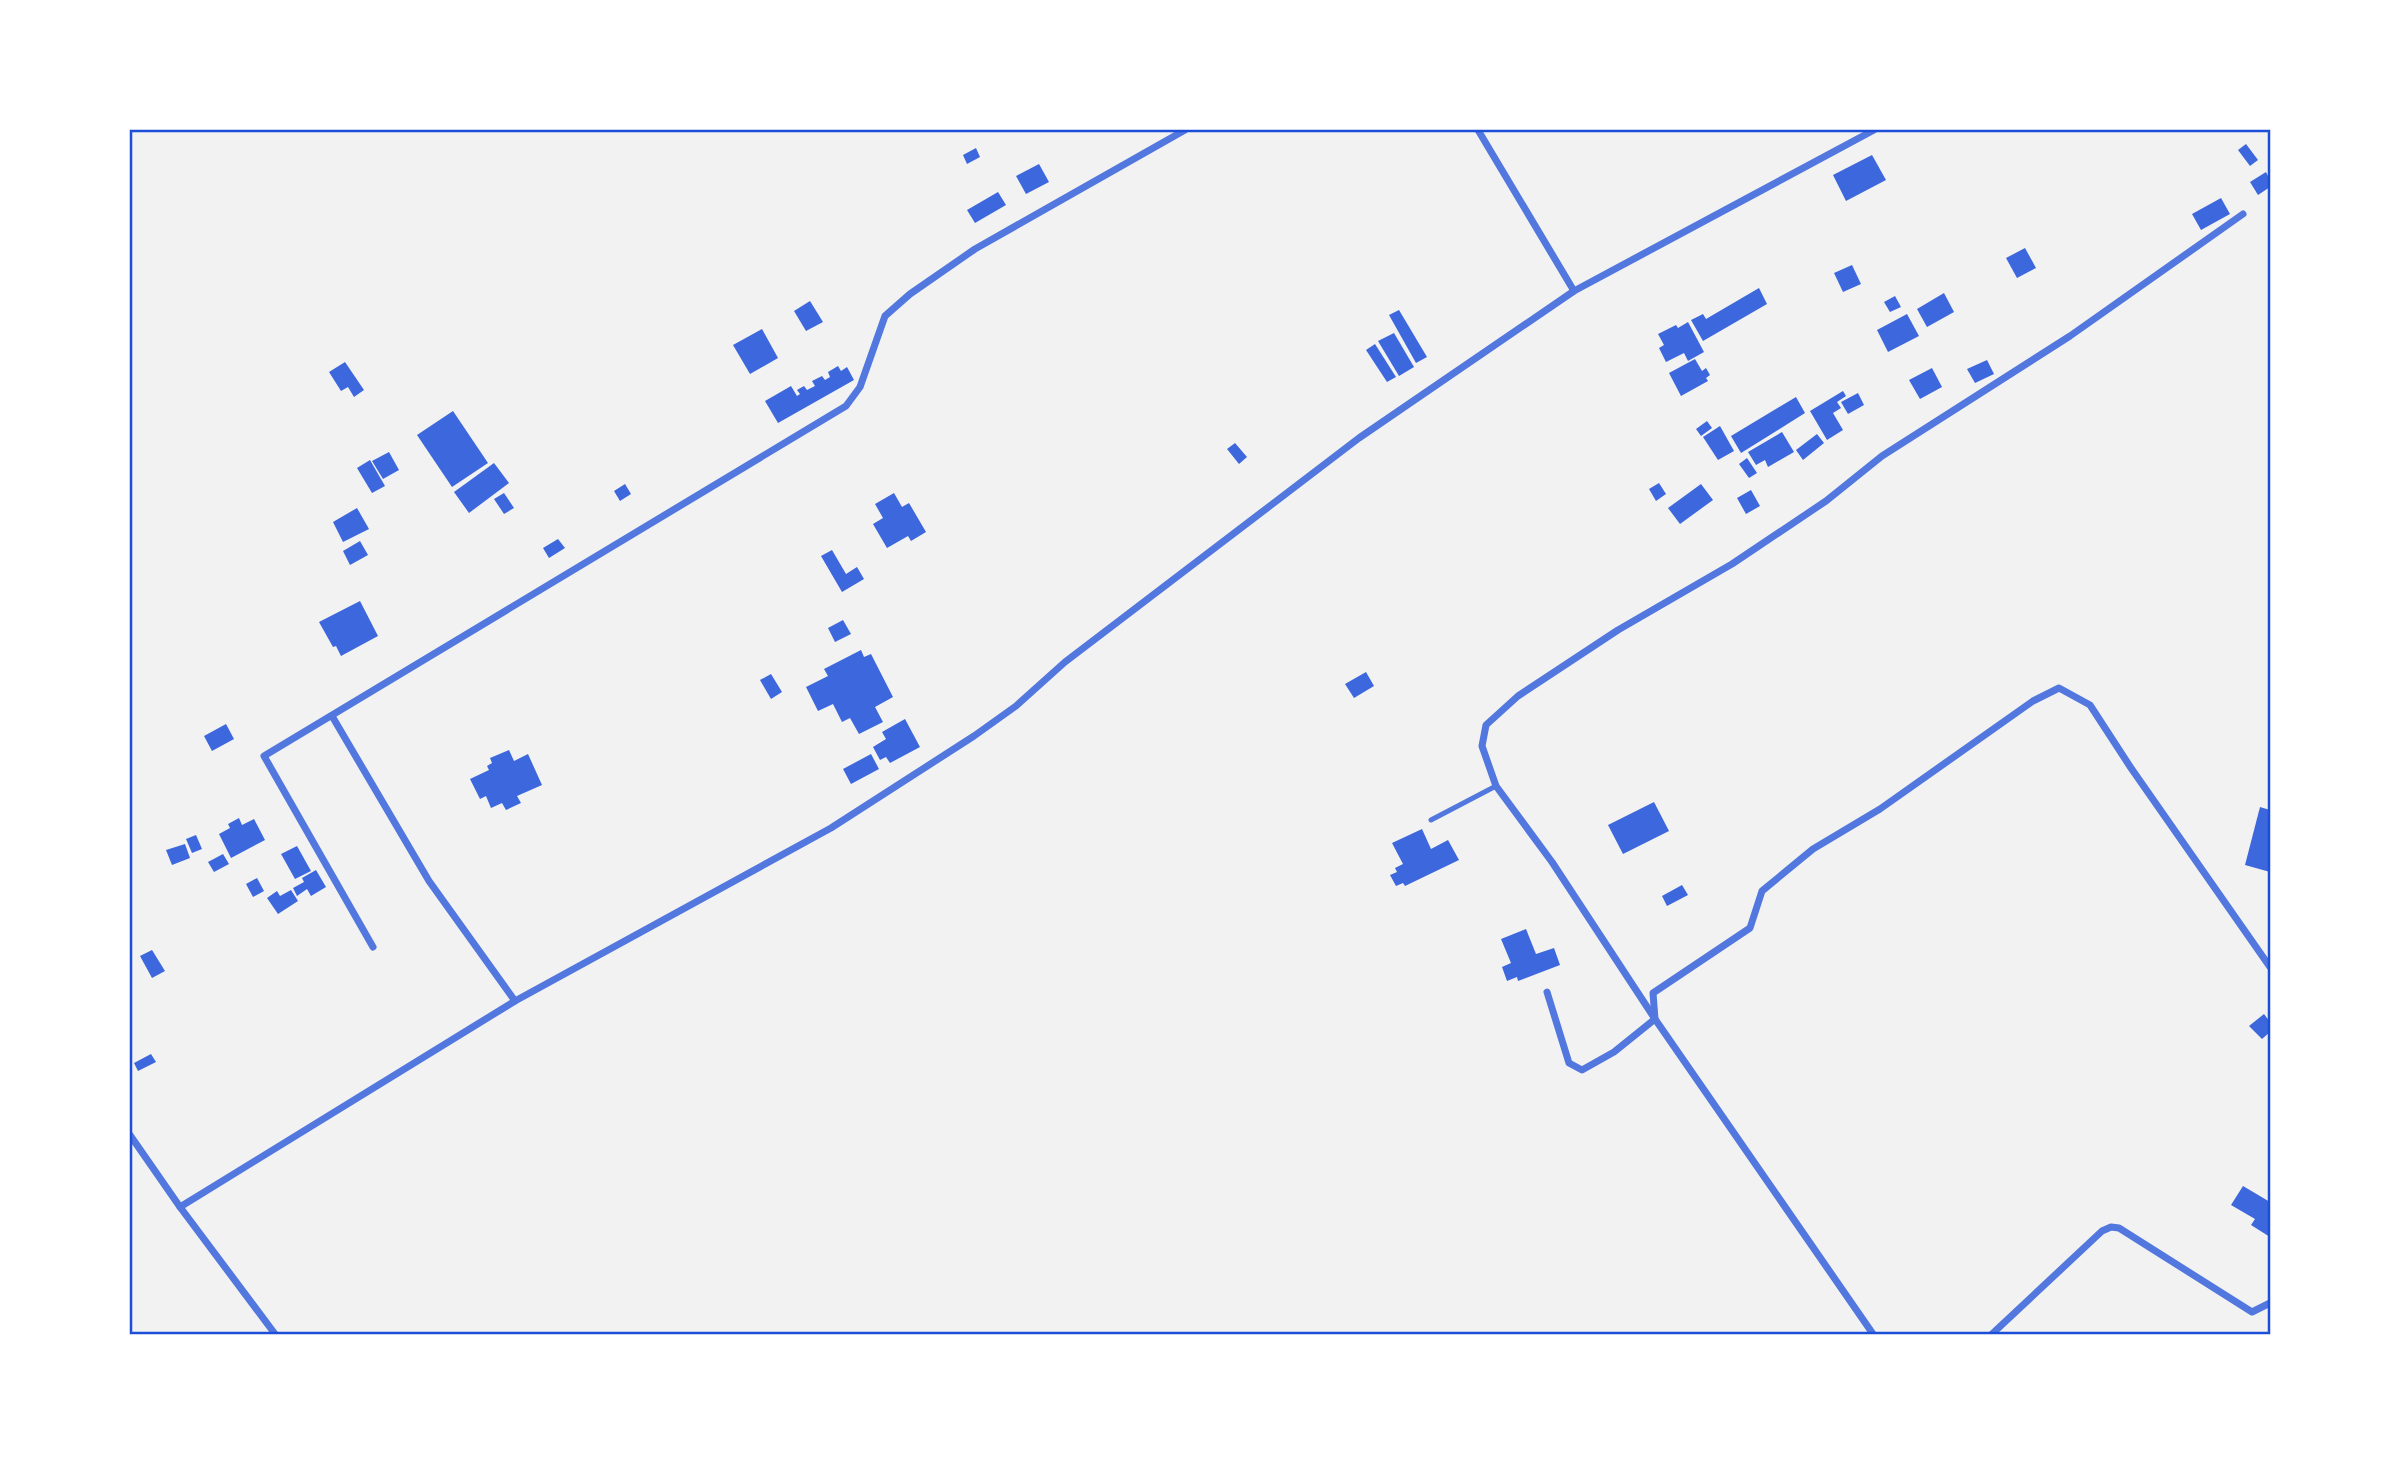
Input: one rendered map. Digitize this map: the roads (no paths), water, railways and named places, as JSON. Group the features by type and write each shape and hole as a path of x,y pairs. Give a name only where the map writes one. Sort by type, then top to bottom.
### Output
{"street":[{"path":"373,947 264,756 846,406 860,387 885,316 910,294 975,249 1185,130"},
{"path":"1478,130 1574,291"},
{"path":"180,1208 514,1001 831,828 1016,706 1065,662 1359,438 1574,291 1874,130"},
{"path":"1873,1335 1655,1019 1552,862 1496,786 1482,746 1486,724 1518,696 1618,631 1732,564 1826,501 1882,456 2070,337 2243,214"},
{"path":"1655,1019 1653,993 1750,928 1762,891 1813,849 1880,809 2033,701 2059,688 2090,705 2270,967"},
{"path":"332,716 429,881 514,1001"},
{"path":"1547,992 1569,1063 1582,1070 1614,1052 1655,1019"},
{"path":"130,1135 180,1208 275,1335"},
{"path":"1992,1335 2102,1230 2110,1227 2119,1228 2252,1312 2270,1303"}],"lane":[{"path":"1432,820 1496,786"}]}
